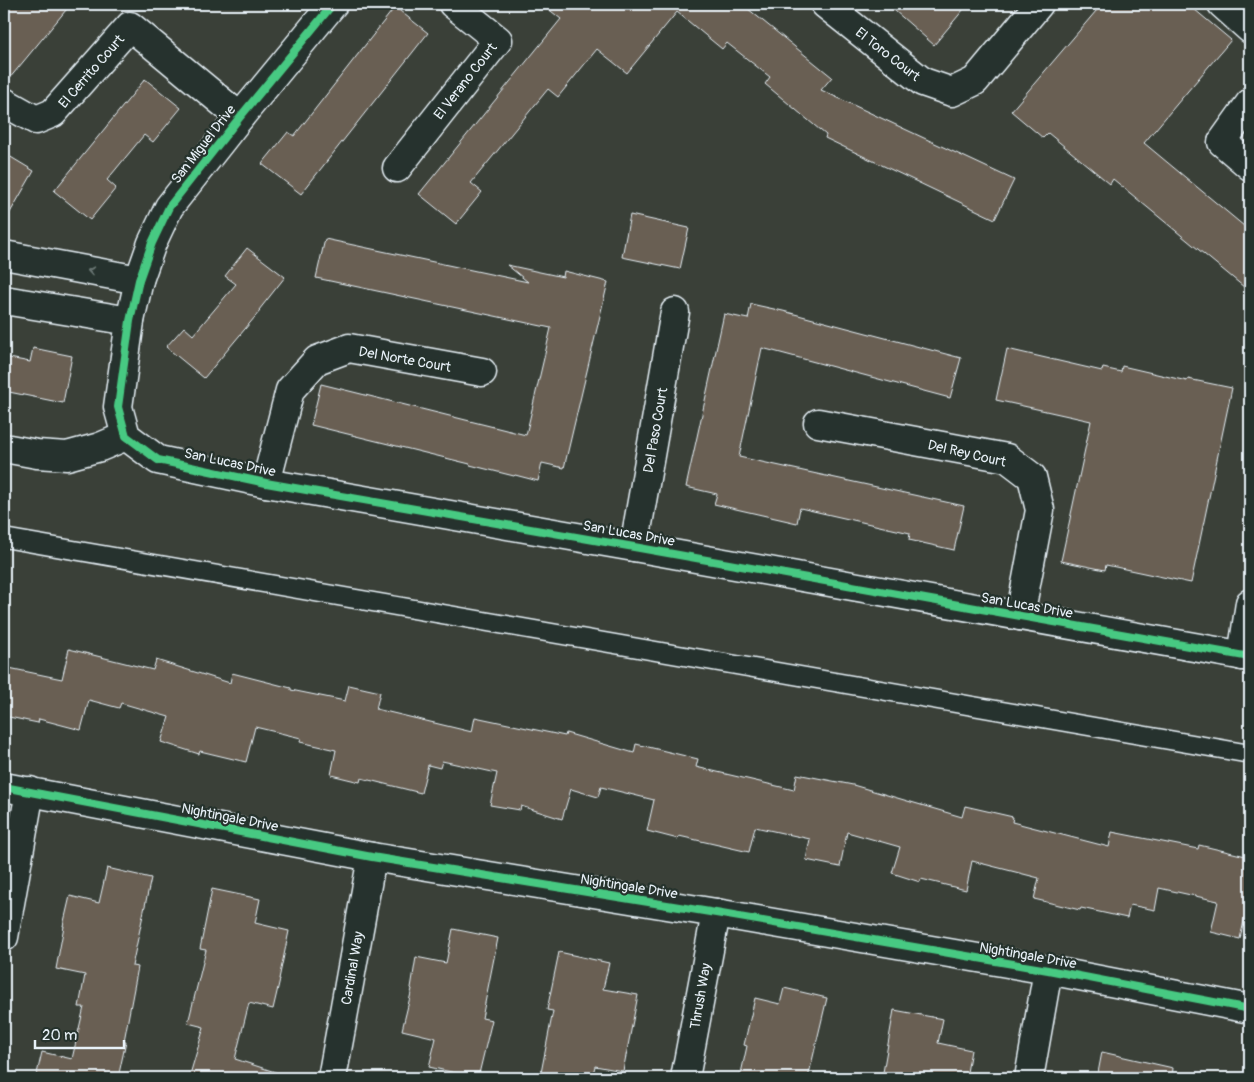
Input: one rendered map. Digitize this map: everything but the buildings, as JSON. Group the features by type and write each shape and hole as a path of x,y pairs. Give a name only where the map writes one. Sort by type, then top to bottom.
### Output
{"street":[{"name":"San Miguel Drive","path":"130,321 140,280 152,243 169,207 332,4"},
{"name":"El Verano Court","path":"397,168 498,40 453,4"},
{"name":"El Toro Court","path":"825,4 923,82 952,92 975,81 1039,4"},
{"path":"1222,4 1250,29"},
{"name":"El Cerrito Court","path":"4,102 36,120 53,113 130,26 240,117"},
{"path":"1250,103 1222,142 1250,166"},
{"path":"4,255 140,280"},
{"path":"4,300 130,321 118,407 126,436 100,447 67,456 37,454 4,448"},
{"name":"Del Paso Court","path":"634,547 675,312"},
{"name":"Del Norte Court","path":"266,483 290,390 317,360 349,348 482,372"},
{"name":"Del Rey Court","path":"818,422 1007,458 1032,477 1040,510 1020,616"},
{"name":"San Lucas Drive","path":"126,436 158,460 266,483 1246,657"},
{"path":"1246,657 1250,603"},
{"path":"4,937 17,789"},
{"name":"Nightingale Drive","path":"17,789 372,857 1048,970 1250,1009"},
{"name":"Cardinal Way","path":"332,1078 372,857"},
{"name":"Thrush Way","path":"685,1078 716,913"},
{"path":"1029,1078 1048,970"}],"lane":[{"path":"4,538 1250,754"}],"cycle path":[{"path":"333,4 169,207 152,243 139,280 130,321 118,407 126,436 158,460 266,483 1250,657"},
{"path":"4,787 372,857 1048,970 1250,1009"}]}
